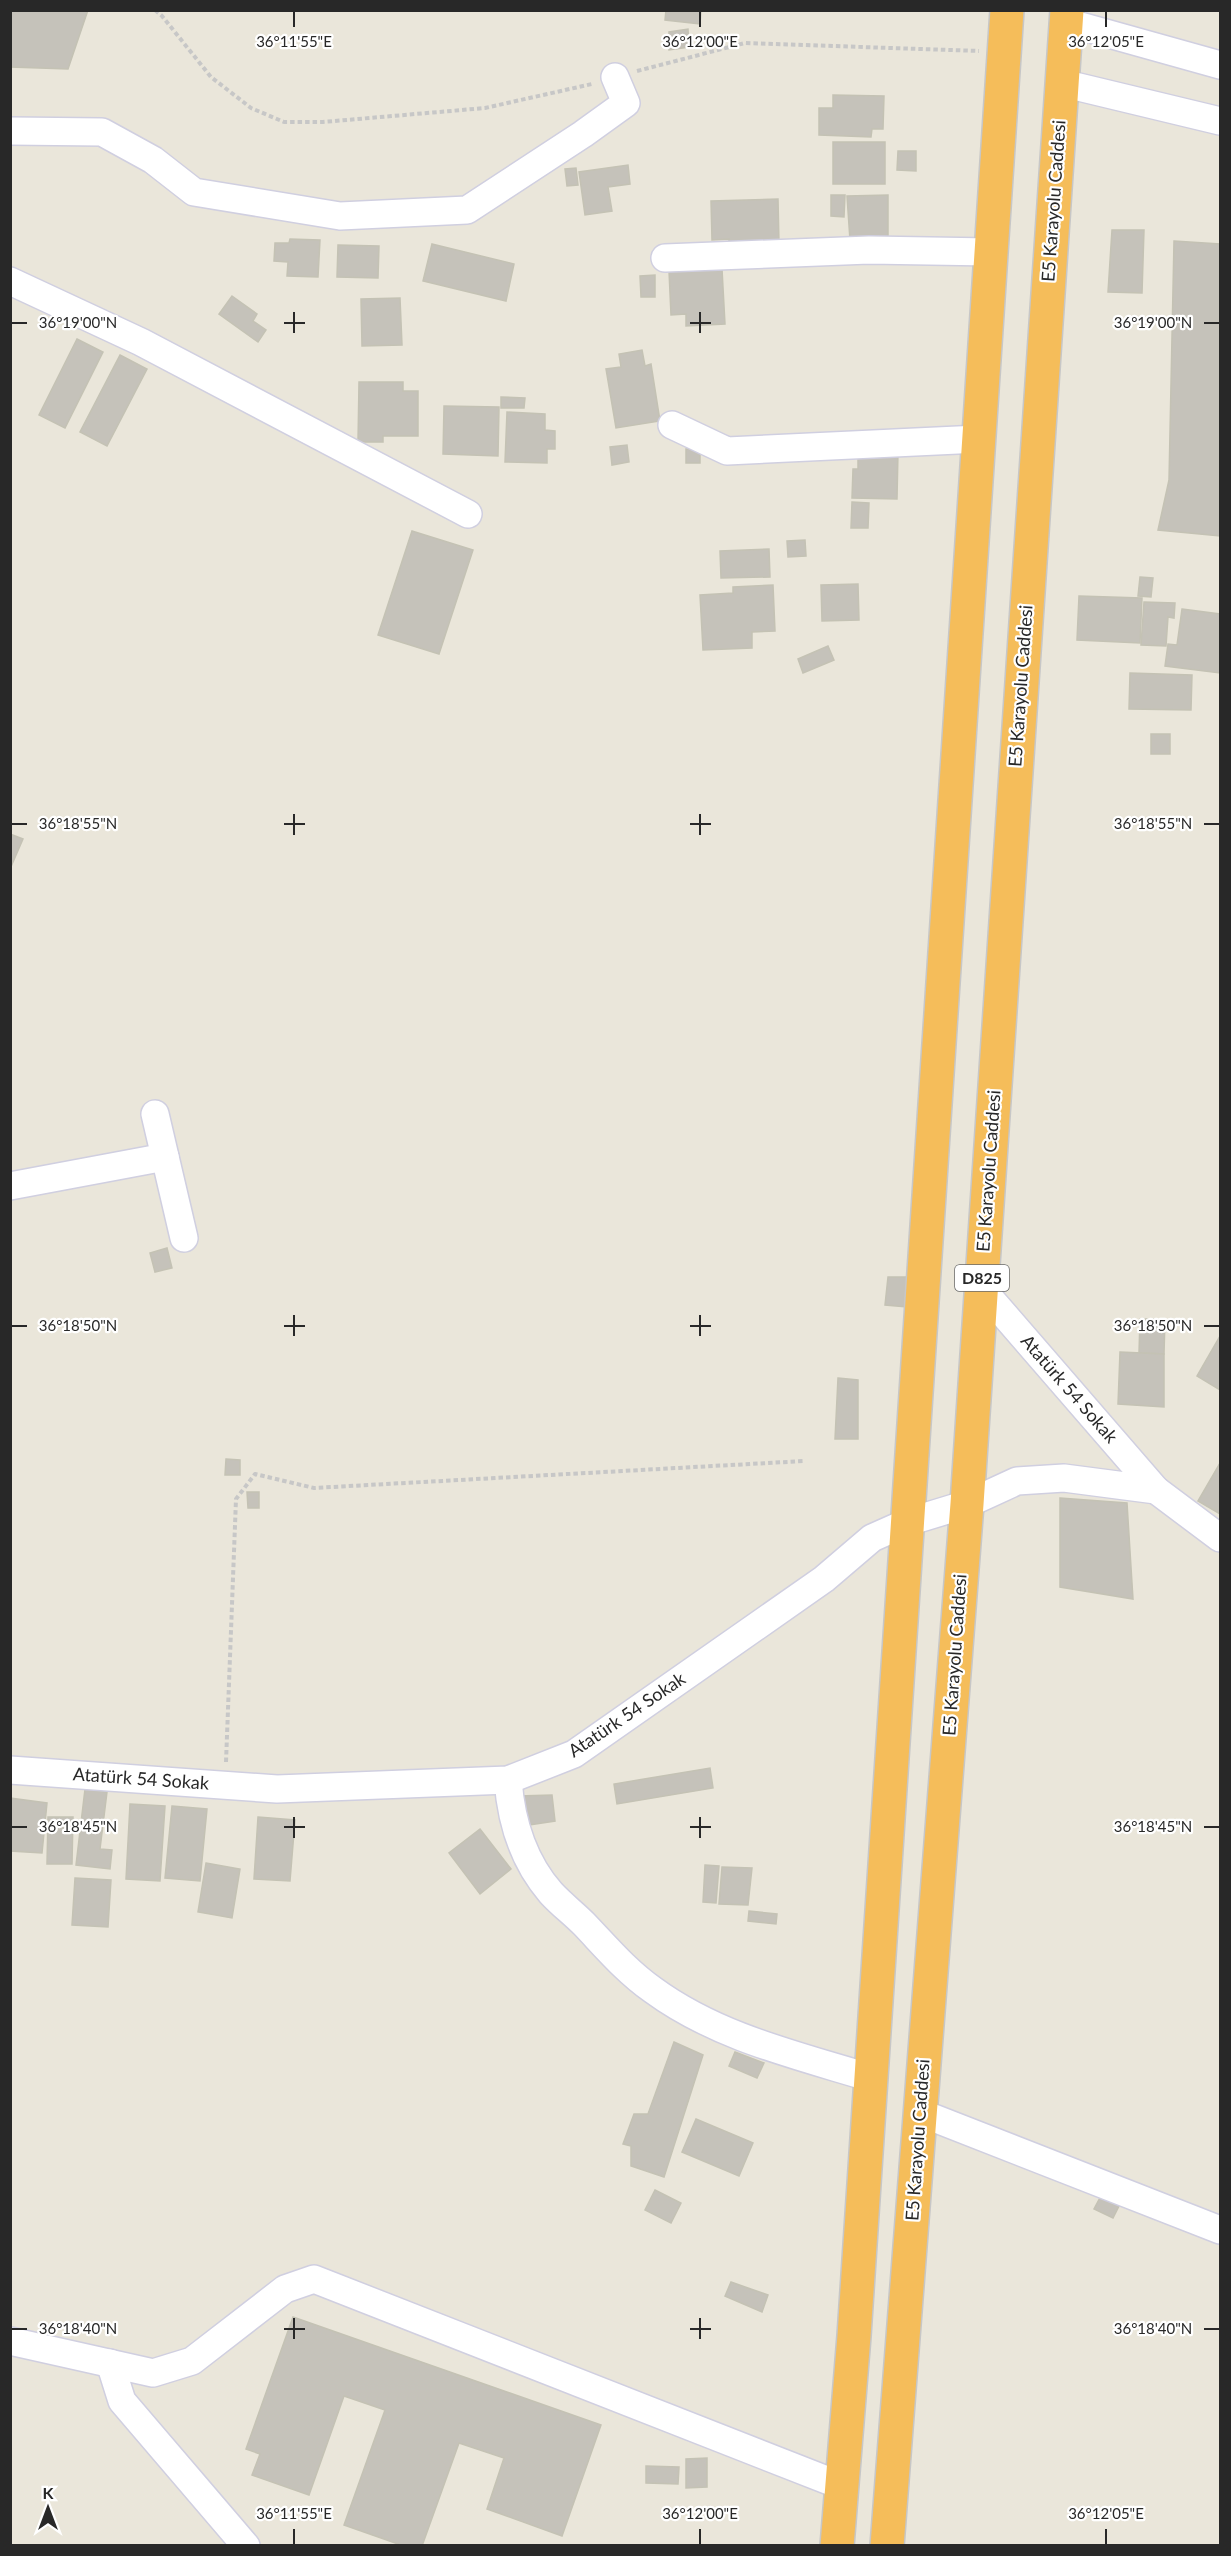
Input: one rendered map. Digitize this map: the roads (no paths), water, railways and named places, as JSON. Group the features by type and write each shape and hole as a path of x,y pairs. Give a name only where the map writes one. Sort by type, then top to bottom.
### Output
{"highway":[{"path":"837,2546 871,2078 1007,10"},
{"name":"E5 Karayolu Caddesi","path":"887,2546 967,1504 1066,16"}],"street":[{"path":"1066,16 1221,65"},
{"path":"10,131 22,129 102,132 153,160 194,192 340,216 467,210 626,103 615,77"},
{"path":"1062,83 1221,121"},
{"path":"665,258 869,250 991,252"},
{"path":"10,280 141,342 468,514"},
{"path":"672,425 727,451 979,439"},
{"path":"154,1114 183,1238"},
{"path":"10,1186 165,1157"},
{"name":"Atatürk 54 Sokak","path":"981,1288 1156,1490 1221,1538"},
{"name":"Atatürk 54 Sokak","path":"10,1770 277,1789 508,1780 574,1754 824,1579 872,1538 908,1522 967,1504 1017,1481 1064,1478 1156,1490"},
{"path":"508,1780 511,1808 518,1835 536,1873 565,1908 636,1976 680,2008 726,2031 871,2078"},
{"path":"921,2113 1221,2230"},
{"path":"10,2341 153,2373 192,2361 285,2289 314,2279 842,2486"},
{"path":"110,2364 122,2401 246,2546"}]}
